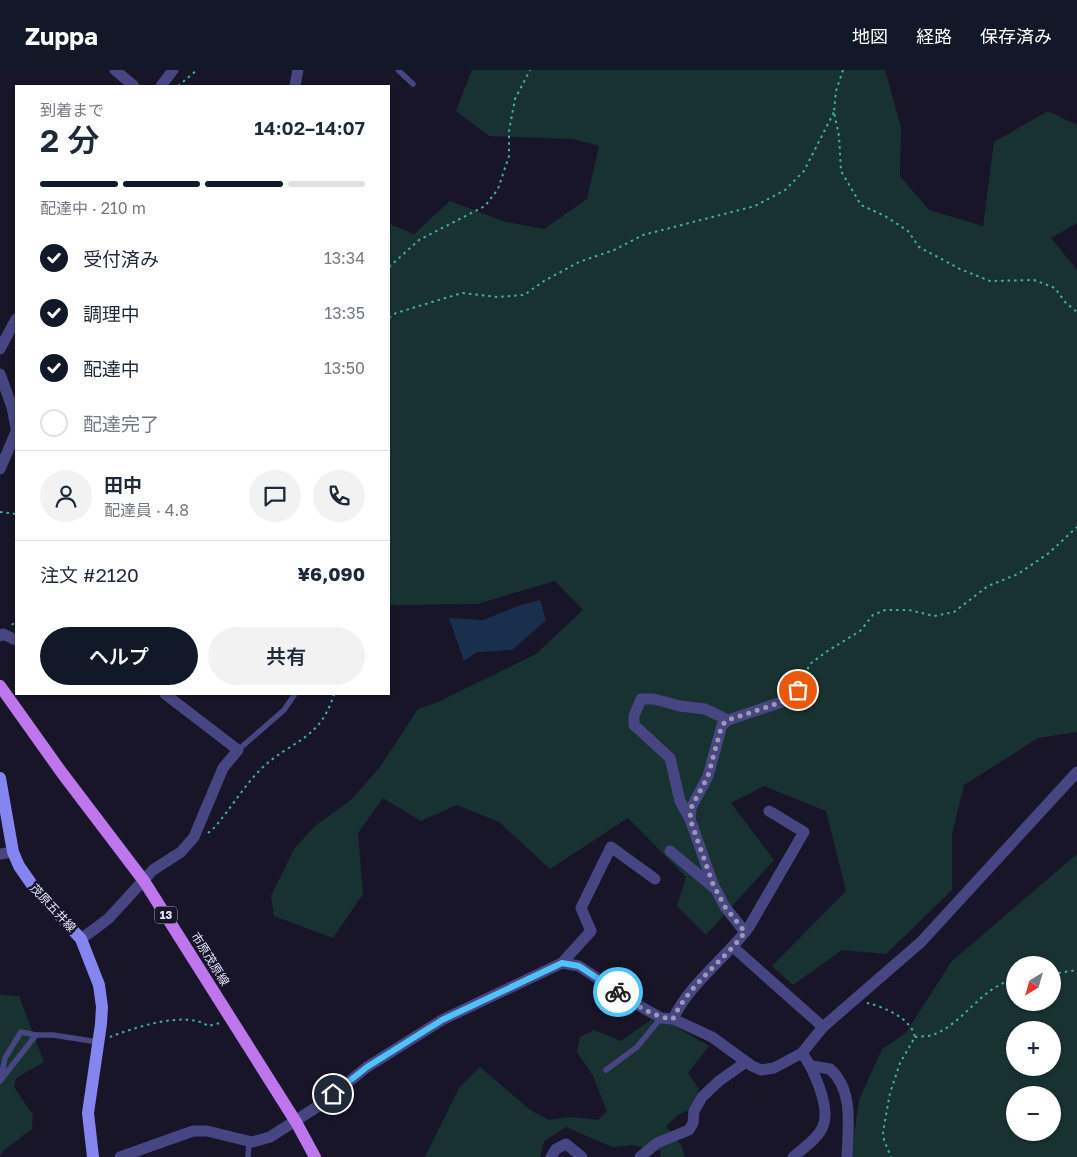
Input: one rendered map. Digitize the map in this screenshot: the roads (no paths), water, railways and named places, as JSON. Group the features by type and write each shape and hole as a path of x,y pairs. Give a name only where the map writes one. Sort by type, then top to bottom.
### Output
{"main road":[{"name":"市原茂原線","path":"0,686 144,881 231,1017 296,1122 315,1157"},
{"name":"茂原五井線","path":"0,778 13,852 19,866 34,889 81,938 99,985 102,1007 88,1113 93,1157"}],"street":[{"path":"115,70 133,85"},
{"path":"163,85 172,70"},
{"path":"295,85 298,70"},
{"path":"0,349 15,321"},
{"path":"0,374 12,407 15,424"},
{"path":"0,469 15,432"},
{"path":"0,636 3,634 15,640"},
{"path":"690,819 691,808 708,776 722,725 728,720 791,699 798,690"},
{"path":"81,938 108,919 153,870 180,852 194,837 223,768 238,750 166,695"},
{"path":"728,720 705,709 680,706 654,699 641,699 637,706 634,725 670,758 680,801 690,819 715,888 725,907 745,932"},
{"path":"562,963 579,966 631,1001 712,1037 746,1062 761,1070 774,1068 802,1053 823,1027 921,942 1077,772"},
{"path":"667,1018 676,1012 705,975 745,932 804,832 769,811"},
{"path":"120,1157 193,1131 207,1131 250,1142 270,1137 296,1122 367,1067 442,1020 562,963 591,931 581,908 611,847 655,879"},
{"path":"670,851 715,888"},
{"path":"0,854 13,852"},
{"path":"733,947 823,1027"},
{"path":"793,1157 823,1128 826,1119 824,1105 812,1066 802,1053"},
{"path":"640,1157 657,1143 689,1130 693,1123 694,1110 702,1097 719,1081 746,1062"},
{"path":"812,1066 830,1069 842,1082 848,1108 848,1157"},
{"path":"551,1157 556,1149 566,1144 582,1157"}],"lane":[{"path":"398,70 413,84"},
{"path":"238,750 284,710 294,695"},
{"path":"606,1070 637,1047 667,1018"},
{"path":"0,1081 5,1058 21,1032 98,1042"},
{"path":"0,1081 36,1035"},
{"path":"248,1157 250,1142"}],"water":[{"path":"540,600 546,620 512,650 477,652 464,661 449,618 483,620 518,606"}]}
